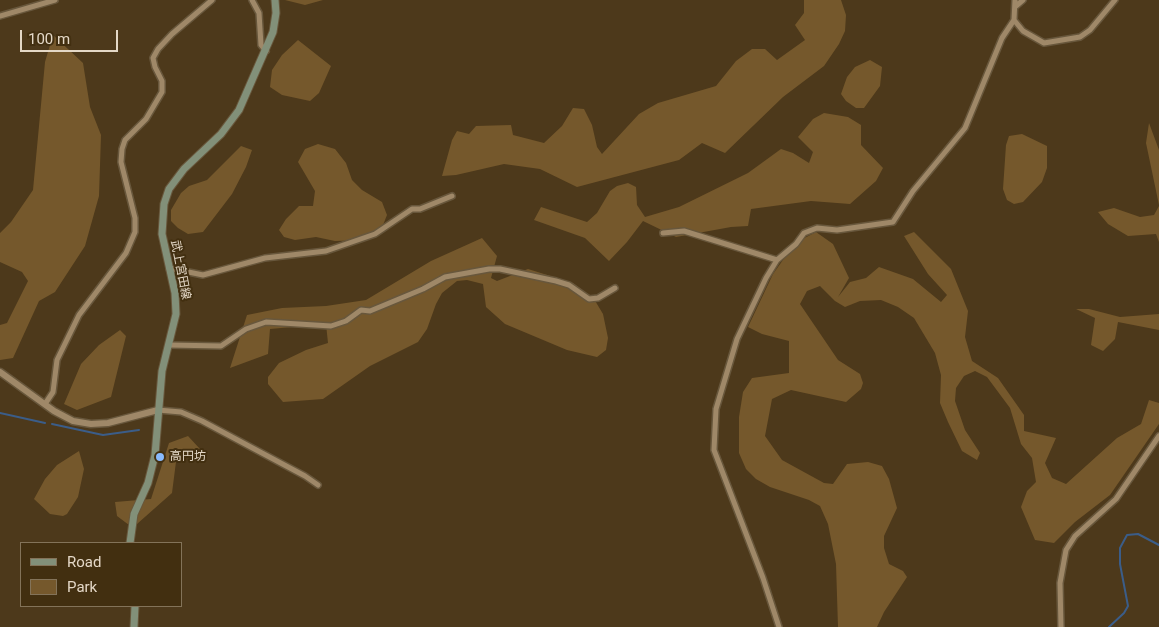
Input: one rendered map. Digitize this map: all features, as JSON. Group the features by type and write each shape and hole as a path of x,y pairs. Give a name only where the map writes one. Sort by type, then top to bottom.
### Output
{"main road":[{"name":"武上宮田線","path":"130,542 134,514 148,483 155,455 162,371 176,309 175,293 162,241 164,204 169,189 184,169 221,134 236,116 266,52 275,23 275,0"},
{"path":"134,627 136,607"}],"street":[{"path":"0,16 55,0"},
{"path":"45,404 53,392 57,360 79,315 126,253 135,232 135,218 121,162 122,149 125,140 146,119 162,92 162,81 153,58 158,49 172,34 212,0"},
{"path":"252,0 259,13 261,46 266,52"},
{"path":"779,627 763,578 714,450 716,409 737,339 761,286 777,260 810,229 837,230 893,222 913,191 965,128 1002,38 1014,20 1016,3 1023,0"},
{"path":"1014,20 1023,31 1044,43 1080,37 1090,30 1115,0"},
{"path":"169,268 203,275 265,258 310,254 332,249 375,234 412,209 420,209 452,196"},
{"path":"663,233 684,231 777,260"},
{"path":"169,345 222,346 246,329 266,322 331,326 346,322 361,310 370,311 445,277 489,269 500,269 556,281 568,285 589,299 598,298 615,288"},
{"path":"0,372 62,416 91,424 116,422 158,410 181,412 202,421 305,476 318,485"},
{"path":"1061,627 1060,583 1066,550 1075,536 1116,498 1159,436"}],"green space":[{"path":"285,0 323,0 305,5"},
{"path":"804,0 841,0 846,15 845,31 839,44 824,66 783,97 725,153 702,143 679,160 577,187 540,169 504,164 456,175 442,176 452,140 457,131 469,134 476,126 511,125 513,135 544,143 562,126 573,108 584,109 592,125 597,147 602,154 639,114 658,103 716,86 736,61 752,49 765,49 777,60 805,40 795,25 804,13"},
{"path":"53,35 83,63 90,107 101,135 99,196 85,246 55,292 39,301 13,358 0,360 0,325 7,323 28,281 22,272 0,262 0,233 11,222 33,190 45,62"},
{"path":"298,40 331,66 319,93 310,101 282,95 270,87 272,70 282,55"},
{"path":"870,60 882,67 880,86 864,108 856,108 846,101 841,94 847,77 855,67"},
{"path":"824,113 848,117 861,125 861,145 883,168 876,181 850,204 811,201 751,209 748,226 731,227 676,237 643,221 609,261 585,238 534,220 541,207 587,222 597,213 610,191 617,186 628,183 636,187 637,205 645,217 679,207 748,173 781,149 793,153 809,163 813,152 798,137 813,119"},
{"path":"1149,123 1159,150 1159,205 1146,143"},
{"path":"1022,134 1047,146 1047,168 1042,182 1023,202 1014,204 1007,200 1003,189 1006,145 1009,136"},
{"path":"318,144 335,149 346,163 352,180 362,190 382,202 387,215 381,230 368,240 335,241 316,237 295,240 284,237 279,230 286,219 299,206 313,206 315,191 298,162 305,149"},
{"path":"241,146 252,150 246,167 232,194 203,232 188,234 178,228 171,221 171,210 181,193 189,186 207,180"},
{"path":"1159,206 1159,242 1156,234 1128,236 1108,224 1098,212 1114,208 1140,217 1154,215"},
{"path":"816,232 833,244 849,278 838,297 850,282 866,278 879,267 913,279 941,302 947,295 928,274 904,236 914,232 951,269 968,311 965,337 972,361 998,378 1024,415 1024,431 1056,438 1045,463 1052,478 1066,484 1117,438 1141,424 1149,400 1159,403 1159,424 1110,495 1075,522 1054,543 1035,540 1021,507 1027,491 1036,482 1032,458 1021,444 1010,408 987,377 975,371 964,376 956,388 955,401 965,430 980,453 977,460 962,451 948,422 940,403 941,375 935,353 914,318 898,307 881,300 860,301 845,307 835,301 820,286 807,291 800,304 838,360 860,374 863,383 861,389 846,402 791,390 772,399 765,436 782,460 824,483 833,484 847,464 868,462 882,466 889,479 897,508 884,536 884,548 889,564 903,571 907,577 884,612 877,627 838,627 836,564 828,524 820,506 809,500 770,487 756,479 746,469 739,453 739,417 743,392 752,378 789,373 789,341 762,334 748,327 773,274 795,243"},
{"path":"482,238 497,256 491,278 497,281 528,269 573,283 594,299 603,314 608,338 606,350 597,357 567,350 505,324 486,307 483,284 467,280 457,281 442,293 427,329 418,342 370,366 323,399 283,402 268,384 268,377 279,363 306,350 328,343 326,324 270,329 268,354 230,368 247,315 282,308 326,306 366,300 431,261"},
{"path":"1076,309 1089,309 1120,317 1159,314 1159,330 1118,322 1115,339 1103,351 1091,345 1095,318"},
{"path":"120,330 126,336 111,397 77,410 64,404 81,364 99,345"},
{"path":"188,436 200,449 177,454 172,493 137,524 129,525 117,516 115,502 151,499 169,443"},
{"path":"79,451 84,469 78,497 67,514 63,516 50,514 34,499 45,479 57,465"}],"waterway":[{"path":"0,413 45,423"},
{"path":"52,424 103,435 139,430"},
{"path":"1109,627 1124,613 1128,606 1120,564 1120,548 1127,535 1138,534 1159,545"}],"place":[{"name":"高円坊","path":"160,457"}]}
